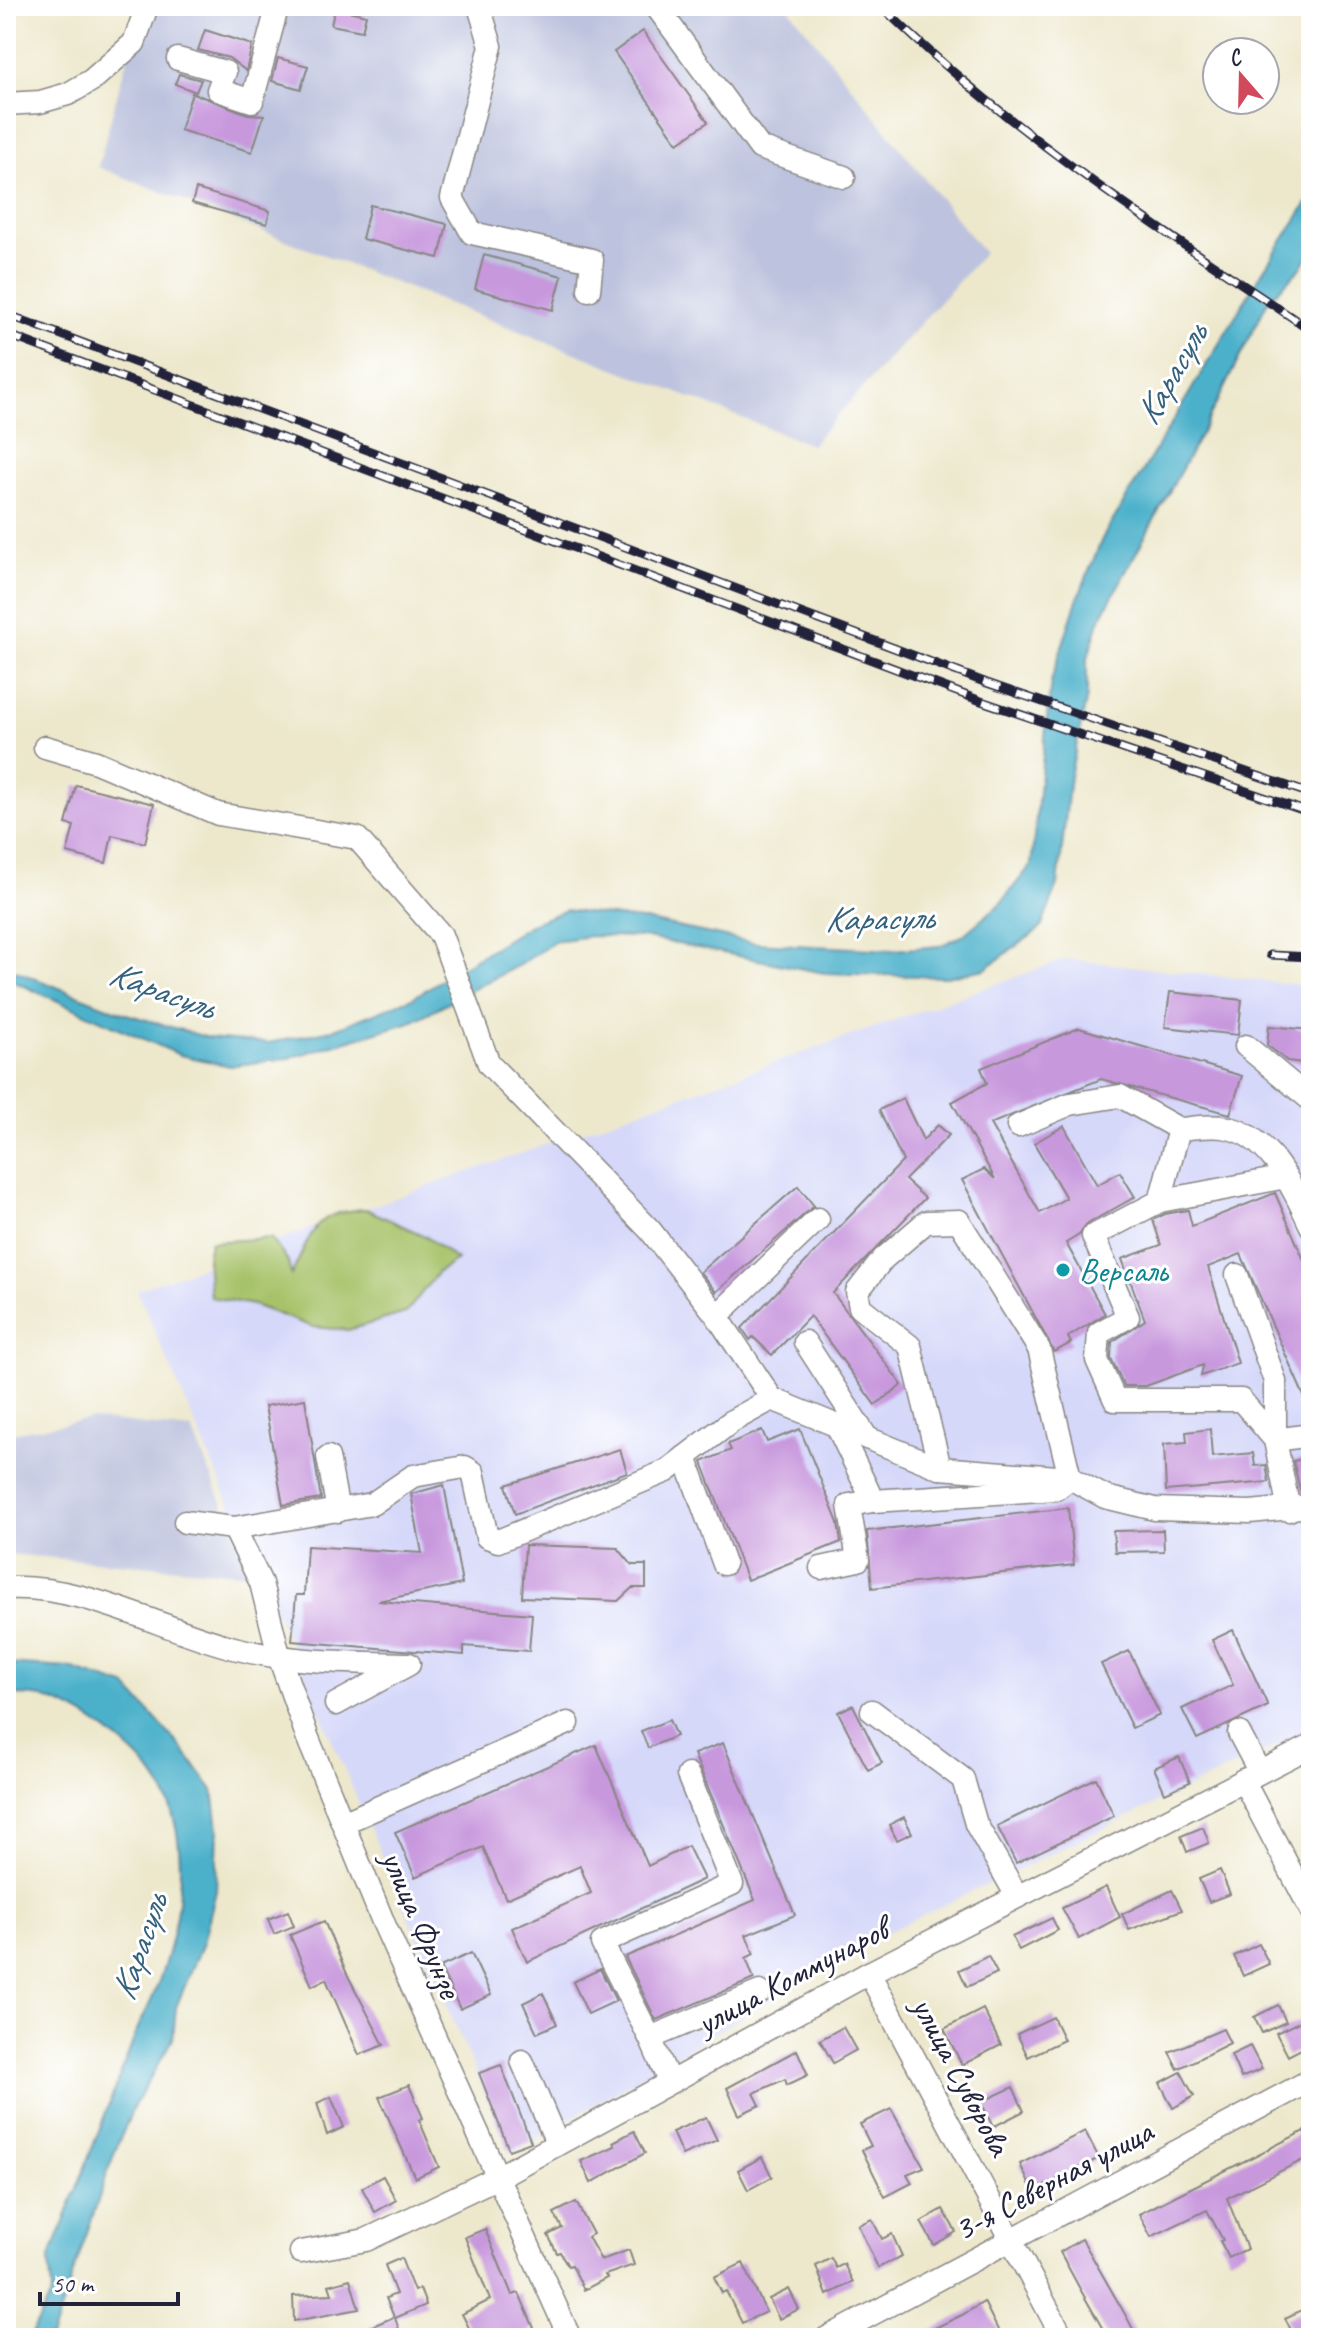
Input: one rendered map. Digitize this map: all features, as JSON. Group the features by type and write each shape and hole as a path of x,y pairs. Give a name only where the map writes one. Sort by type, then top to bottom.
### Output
{"street":[{"path":"6,104 54,98 92,80 134,43 147,6"},
{"path":"178,59 225,72 218,90 252,101 276,12 272,6"},
{"path":"479,6 491,46 452,198 472,233 592,260 589,290"},
{"path":"656,6 760,148 844,177"},
{"path":"45,747 96,762 218,814 357,838 441,935 489,1064 650,1230 717,1316 772,1399 940,1468 1070,1478 1105,1497 1155,1509 1300,1508 1275,1440 1241,1400 1115,1400 1097,1360 1099,1333 1128,1317 1093,1236 1160,1201 1286,1177"},
{"path":"1246,1046 1311,1100"},
{"path":"1018,1126 1070,1104 1120,1096 1179,1129 1225,1127 1267,1149 1286,1177 1311,1226"},
{"path":"1160,1201 1179,1129"},
{"path":"717,1316 818,1219"},
{"path":"940,1468 910,1346 860,1307 857,1292 883,1259 926,1222 941,1219 959,1221 1039,1349 1070,1478"},
{"path":"1237,1275 1275,1381 1275,1440"},
{"path":"805,1342 867,1438"},
{"path":"185,1522 234,1528 338,1511 372,1504 413,1476 465,1467 473,1472 487,1537 498,1541 667,1471 732,1421 772,1399"},
{"path":"837,1426 873,1501"},
{"path":"1275,1440 1311,1435"},
{"path":"328,1457 338,1511"},
{"path":"685,1457 724,1564"},
{"path":"821,1568 858,1560 849,1505 1056,1489 1070,1478"},
{"name":"улица Фрунзе","path":"234,1528 261,1583 280,1659 343,1823 496,2178 570,2338"},
{"path":"6,1588 40,1586 231,1648 280,1659 409,1664 336,1704"},
{"path":"872,1711 963,1779 976,1824 1017,1896"},
{"path":"343,1823 568,1723"},
{"path":"1239,1733 1251,1776 1311,1910"},
{"name":"улица Коммунаров","path":"301,2252 366,2240 496,2178 669,2081 1017,1896 1082,1854 1311,1746"},
{"path":"669,2081 602,1943 732,1884 688,1775"},
{"name":"улица Суворова","path":"869,1973 1063,2338"},
{"path":"650,2038 760,1992"},
{"path":"522,2061 557,2143"},
{"name":"3-я Северная улица","path":"827,2338 1311,2080"}],"shaded area":[{"path":"141,6 787,6 984,253 811,445 98,167"},
{"path":"1066,959 1311,986 1311,1729 875,1938 511,2154 137,1290"},
{"path":"91,1419 192,1430 252,1574 6,1554 6,1434"}],"green space":[{"path":"366,1209 425,1236 457,1260 438,1272 406,1313 348,1330 313,1327 253,1305 210,1297 207,1258 210,1242 271,1238 288,1262 291,1275 316,1227 334,1215"}],"water":[{"path":"1311,197 1311,252 1300,269 1269,299 1204,428 1099,621 1087,661 1087,696 1070,776 1058,885 1041,928 985,969 946,977 824,973 642,937 590,936 555,941 521,964 411,1022 289,1058 230,1066 180,1055 6,978 6,967 123,1013 209,1038 268,1043 332,1030 412,998 533,923 566,910 649,921 754,943 893,950 939,946 962,936 1000,904 1031,865 1051,681 1076,603 1102,539 1259,277"},
{"path":"6,1664 70,1668 126,1686 180,1746 213,1790 218,1828 216,1891 203,1943 176,2007 173,2039 134,2106 115,2151 51,2338 30,2338 52,2293 49,2261 162,1972 176,1913 179,1853 167,1799 147,1768 100,1726 65,1706 38,1696 6,1695"}],"building":[{"path":"335,8 366,15 362,31 331,25"},
{"path":"205,30 252,45 246,71 229,58 198,50"},
{"path":"643,31 708,122 678,143 614,52"},
{"path":"278,58 308,66 301,89 272,81"},
{"path":"179,74 201,80 196,92 175,84"},
{"path":"192,93 248,114 264,115 252,152 180,130"},
{"path":"196,189 270,211 267,224 192,203"},
{"path":"370,205 447,224 439,258 362,239"},
{"path":"484,255 562,276 553,310 475,289"},
{"path":"76,785 154,804 145,843 112,835 106,863 67,853 74,826 66,824"},
{"path":"1170,992 1242,1000 1238,1035 1165,1027"},
{"path":"1269,1026 1311,1030 1311,1064 1287,1061 1267,1045"},
{"path":"1079,1028 1242,1076 1230,1114 1101,1079 990,1124 1040,1213 1066,1198 1034,1143 1064,1126 1097,1185 1120,1172 1135,1197 1087,1224 1079,1235 1066,1243 1105,1314 1068,1337 1071,1343 1054,1352 962,1180 984,1169 995,1179 952,1102 987,1083 981,1068"},
{"path":"903,1098 923,1140 938,1125 949,1135 905,1180 925,1198 833,1293 902,1385 875,1405 810,1316 772,1355 753,1337 750,1340 742,1328 903,1161 879,1110"},
{"path":"798,1186 814,1206 716,1292 700,1272"},
{"path":"1275,1193 1311,1276 1311,1412 1241,1254 1208,1267 1238,1363 1201,1376 1203,1365 1146,1386 1124,1386 1111,1358 1112,1342 1145,1320 1122,1259 1161,1245 1153,1220 1165,1214 1188,1210 1192,1226"},
{"path":"305,1399 321,1499 283,1505 265,1406"},
{"path":"800,1429 838,1523 841,1542 747,1580 702,1462 731,1450 728,1444 762,1430 767,1442"},
{"path":"1210,1429 1212,1457 1253,1453 1255,1466 1266,1465 1269,1482 1166,1491 1164,1444 1187,1442 1186,1432"},
{"path":"620,1449 627,1472 515,1514 506,1485"},
{"path":"1311,1457 1311,1492 1301,1493 1293,1461"},
{"path":"444,1485 462,1584 378,1601 532,1614 529,1651 464,1646 464,1655 292,1641 296,1595 304,1595 307,1546 422,1553 411,1494"},
{"path":"1068,1508 1074,1565 872,1588 867,1531"},
{"path":"1163,1530 1164,1551 1115,1552 1113,1531"},
{"path":"525,1545 618,1548 632,1565 646,1565 646,1588 632,1588 618,1601 522,1597"},
{"path":"1233,1630 1268,1706 1197,1739 1182,1709 1233,1685 1212,1640"},
{"path":"1129,1651 1160,1715 1132,1728 1101,1664"},
{"path":"853,1705 882,1763 868,1770 838,1712"},
{"path":"669,1720 676,1736 648,1748 641,1731"},
{"path":"723,1743 795,1915 746,1935 754,1954 746,1958 754,1979 656,2020 625,1957 755,1900 694,1754"},
{"path":"596,1745 648,1866 688,1846 704,1879 527,1962 512,1928 591,1893 580,1866 506,1899 483,1847 415,1877 395,1832"},
{"path":"1179,1757 1190,1782 1165,1793 1154,1768"},
{"path":"1096,1778 1114,1816 1016,1863 997,1826"},
{"path":"904,1817 912,1833 897,1840 889,1825"},
{"path":"1203,1827 1209,1843 1187,1852 1181,1836"},
{"path":"1220,1870 1230,1894 1209,1902 1199,1879"},
{"path":"1106,1887 1120,1917 1079,1939 1062,1908"},
{"path":"1172,1890 1182,1910 1129,1930 1122,1914"},
{"path":"288,1911 294,1926 274,1934 268,1919"},
{"path":"1052,1918 1058,1930 1019,1950 1012,1937"},
{"path":"324,1921 384,2045 359,2055 326,1979 312,1986 290,1935"},
{"path":"1259,1944 1269,1964 1243,1976 1234,1956"},
{"path":"471,1953 491,1995 460,2009 440,1967"},
{"path":"988,1956 997,1973 967,1987 959,1970"},
{"path":"600,1969 616,2001 588,2014 573,1982"},
{"path":"543,1993 557,2024 537,2033 523,2003"},
{"path":"1278,2005 1286,2022 1262,2033 1254,2017"},
{"path":"983,2009 1001,2045 962,2065 944,2029"},
{"path":"1311,2016 1311,2044 1288,2056 1276,2033"},
{"path":"1053,2017 1064,2040 1028,2057 1017,2034"},
{"path":"843,2027 856,2050 833,2063 820,2040"},
{"path":"1223,2029 1230,2043 1178,2069 1169,2052"},
{"path":"1250,2046 1262,2069 1241,2078 1231,2055"},
{"path":"797,2050 808,2075 787,2085 785,2079 754,2093 760,2105 739,2115 727,2088"},
{"path":"501,2065 531,2142 509,2150 479,2073"},
{"path":"1181,2072 1194,2096 1173,2108 1160,2083"},
{"path":"409,2085 423,2118 419,2120 439,2167 415,2178 379,2097"},
{"path":"1013,2087 1024,2111 993,2127 981,2102"},
{"path":"331,2097 344,2127 327,2135 317,2103"},
{"path":"891,2109 924,2167 907,2174 912,2183 885,2197 862,2150 871,2146 860,2124"},
{"path":"706,2117 717,2140 682,2155 672,2132"},
{"path":"634,2131 645,2153 591,2183 581,2161 615,2146 613,2142"},
{"path":"1085,2131 1099,2158 1033,2192 1020,2164"},
{"path":"1304,2131 1311,2144 1311,2156 1227,2198 1247,2249 1229,2258 1207,2210 1151,2237 1139,2214"},
{"path":"762,2157 772,2177 748,2190 738,2170"},
{"path":"383,2176 396,2200 375,2212 362,2188"},
{"path":"576,2202 593,2234 588,2237 601,2260 629,2250 634,2265 605,2275 607,2278 584,2290 572,2265 568,2266 560,2252 557,2253 548,2235 562,2228 554,2213"},
{"path":"943,2209 956,2232 934,2245 921,2222"},
{"path":"872,2219 882,2239 892,2234 902,2256 878,2268 858,2225"},
{"path":"485,2229 512,2295 519,2293 534,2328 529,2331 532,2338 474,2338 462,2314 490,2300 465,2237"},
{"path":"1082,2239 1138,2338 1108,2338 1080,2289 1060,2252"},
{"path":"401,2258 414,2291 420,2289 426,2305 395,2318 402,2338 344,2338 394,2317 386,2298 396,2294 385,2265"},
{"path":"831,2258 836,2268 844,2264 853,2282 827,2295 816,2266"},
{"path":"743,2263 766,2312 742,2323 726,2291 722,2293 714,2277"},
{"path":"350,2279 359,2309 294,2321 293,2296 332,2294 329,2285"},
{"path":"789,2289 799,2309 779,2319 769,2299"},
{"path":"984,2302 1002,2338 914,2338 962,2315"},
{"path":"1302,2310 1311,2327 1311,2338 1295,2338 1285,2318"}],"railway":[{"path":"881,6 1034,138 1143,217 1311,330"},
{"path":"6,314 987,683 1311,794"},
{"path":"6,334 981,701 1311,813"},
{"path":"1270,955 1311,957"}],"place":[{"name":"Версаль","path":"1063,1270"}],"water label":[{"name":"Карасуль","path":"1171,374"},
{"name":"Карасуль","path":"879,918"},
{"name":"Карасуль","path":"162,990"},
{"name":"Карасуль","path":"139,1947"}]}
